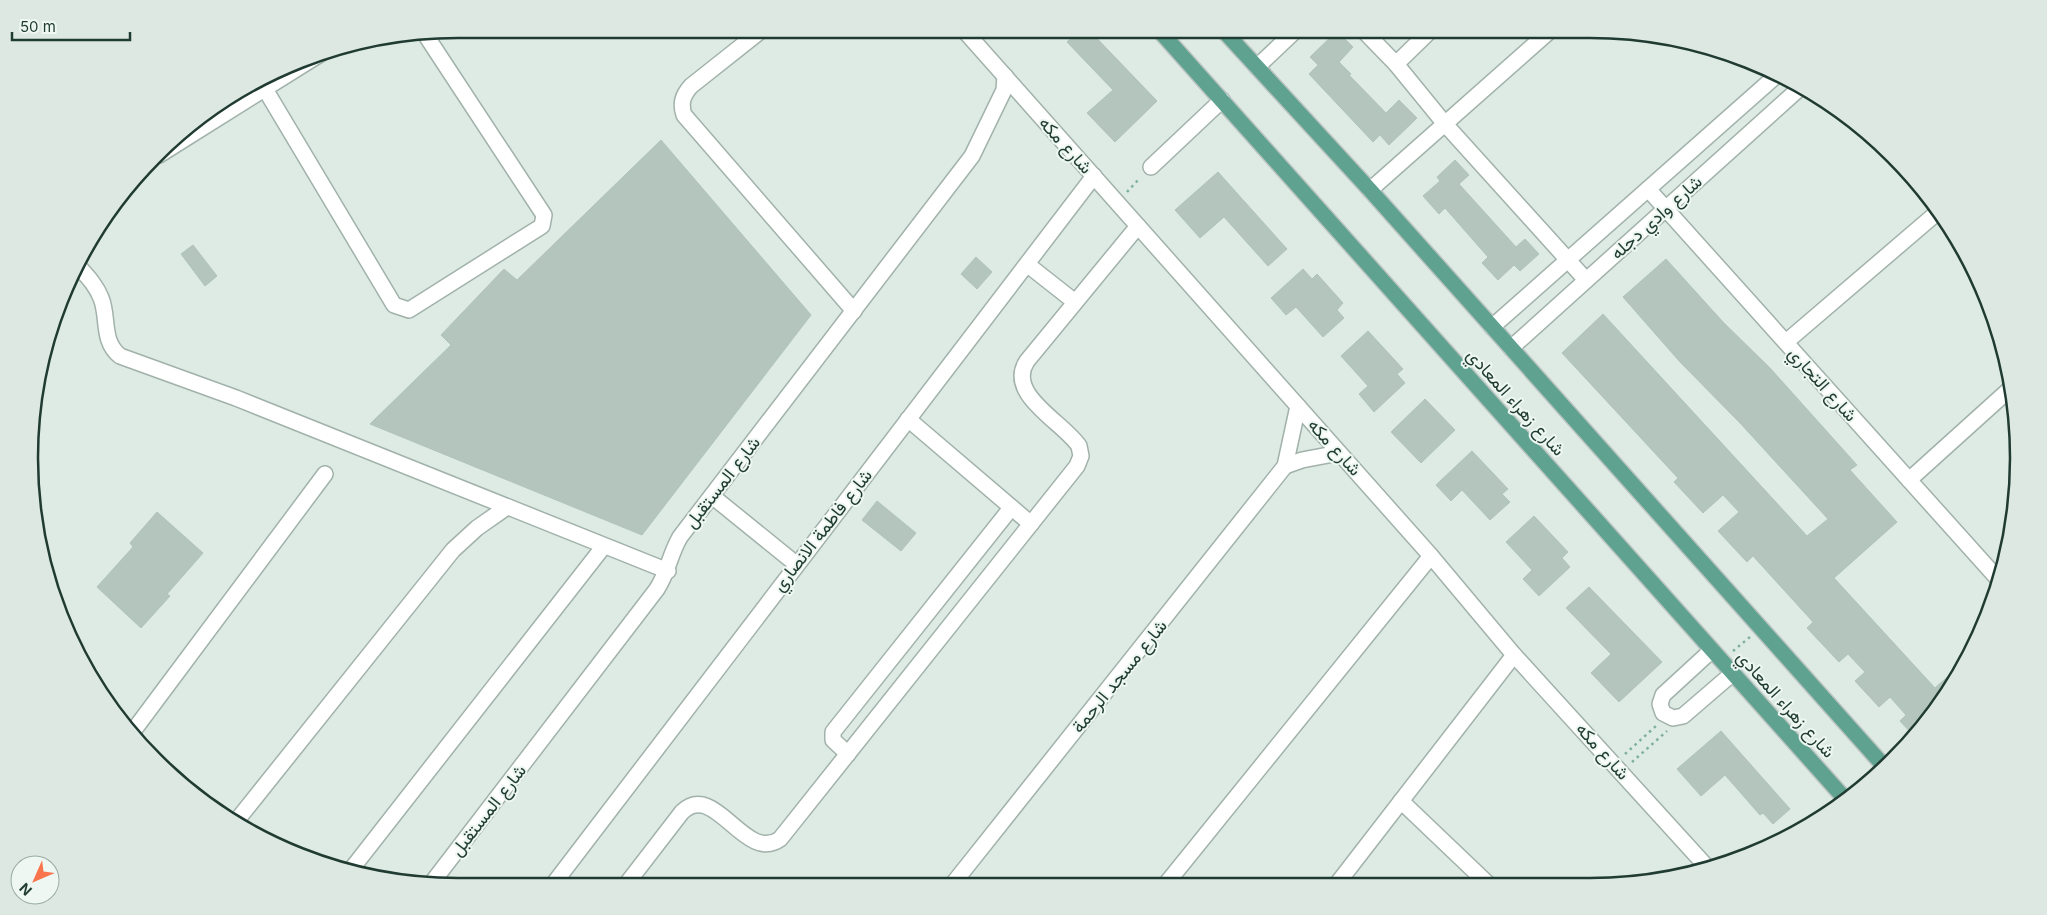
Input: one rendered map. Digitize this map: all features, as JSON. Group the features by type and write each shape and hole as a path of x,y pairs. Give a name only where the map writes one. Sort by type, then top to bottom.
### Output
{"main road":[{"name":"شارع زهراء المعادي","path":"1166,38 1841,794"},
{"name":"شارع زهراء المعادي","path":"1230,38 1370,190 1879,761"}],"street":[{"path":"265,89 394,305 409,310 542,226 545,221 544,215 428,38"},
{"path":"752,38 691,86 683,96 681,108 684,115 854,311"},
{"name":"شارع مكه","path":"971,38 1431,556 1514,655 1702,862"},
{"path":"1257,67 1288,38"},
{"path":"1371,38 1396,64 1445,124 1586,280"},
{"path":"1396,64 1423,38"},
{"path":"1370,190 1542,38"},
{"path":"184,139 295,70"},
{"name":"شارع المستقبل","path":"436,877 648,602 668,571 673,550 680,537 972,156 1004,90 1005,76"},
{"name":"شارع وادي دجله","path":"1492,327 1772,79"},
{"name":"شارع وادي دجله","path":"1511,348 1796,92"},
{"path":"1150,167 1222,100"},
{"name":"شارع فاطمة الانصاري","path":"558,878 796,564 1028,265 1094,176"},
{"name":"شارع التجاري","path":"1648,189 1993,573"},
{"path":"1786,342 1933,216"},
{"path":"631,878 682,812 694,804 705,804 757,843 775,842 848,754 1077,466 1081,456 1077,442 1026,392 1021,382 1021,374 1027,361 1138,226"},
{"path":"1028,265 1075,302"},
{"path":"82,271 97,289 104,309 110,346 120,356 236,398 668,571"},
{"path":"1910,480 2004,394"},
{"name":"شارع مسجد الرحمة","path":"958,878 1285,466 1298,406"},
{"path":"908,420 1031,524"},
{"path":"1285,466 1302,460 1340,453"},
{"path":"136,727 326,474"},
{"path":"712,496 796,564"},
{"path":"240,817 453,550 477,528 507,507"},
{"path":"848,754 832,740 833,732 1011,508"},
{"path":"355,864 604,546"},
{"path":"1171,878 1431,556"},
{"path":"1342,878 1514,655"},
{"path":"1717,655 1663,695 1660,704 1663,713 1673,718 1683,716 1732,673"},
{"path":"1401,801 1482,878"}],"path":[{"path":"1117,202 1150,167"},
{"path":"1717,655 1761,628"},
{"path":"1631,748 1648,733"},
{"path":"1638,756 1655,742"}],"building":[{"path":"1071,38 1097,38 1157,101 1115,142 1087,113 1113,90 1067,42"},
{"path":"1330,38 1344,38 1353,47 1339,62 1351,74 1349,75 1386,113 1399,100 1417,118 1389,145 1380,135 1373,142 1309,74 1318,65 1310,57"},
{"path":"661,140 811,315 642,535 370,424 451,345 441,335 504,269 517,280"},
{"path":"1455,160 1469,175 1459,184 1516,247 1525,239 1539,254 1520,271 1514,265 1498,280 1482,263 1488,257 1445,208 1439,214 1423,196 1440,181 1437,177"},
{"path":"1218,172 1287,249 1268,266 1224,217 1200,238 1175,210"},
{"path":"193,245 217,276 205,286 181,254"},
{"path":"976,257 992,272 977,289 961,274"},
{"path":"1666,259 1723,322 1770,368 1857,465 1850,470 1897,522 1834,578 1935,688 1948,677 1923,713 1908,730 1900,721 1906,715 1890,697 1879,707 1855,681 1865,672 1848,654 1839,662 1807,628 1813,622 1753,556 1747,562 1718,531 1739,512 1723,495 1703,513 1674,482 1678,478 1562,353 1603,314 1807,536 1828,519 1740,423 1680,362 1623,297"},
{"path":"1303,269 1312,279 1317,274 1343,303 1337,310 1344,318 1323,337 1296,307 1286,315 1271,298"},
{"path":"1368,331 1403,369 1397,374 1405,383 1374,412 1359,394 1368,386 1341,356"},
{"path":"1425,399 1455,430 1421,463 1391,432"},
{"path":"1472,451 1508,489 1502,494 1510,502 1490,520 1462,490 1451,501 1436,485"},
{"path":"877,501 916,533 901,551 862,520"},
{"path":"157,512 203,553 167,594 170,596 141,628 97,587 133,547 130,543"},
{"path":"1534,516 1568,552 1562,558 1570,567 1539,596 1523,579 1532,570 1506,542"},
{"path":"1589,587 1662,662 1619,702 1591,673 1611,654 1566,608"},
{"path":"1721,731 1790,809 1773,824 1763,813 1760,815 1725,775 1701,796 1677,769"}]}
